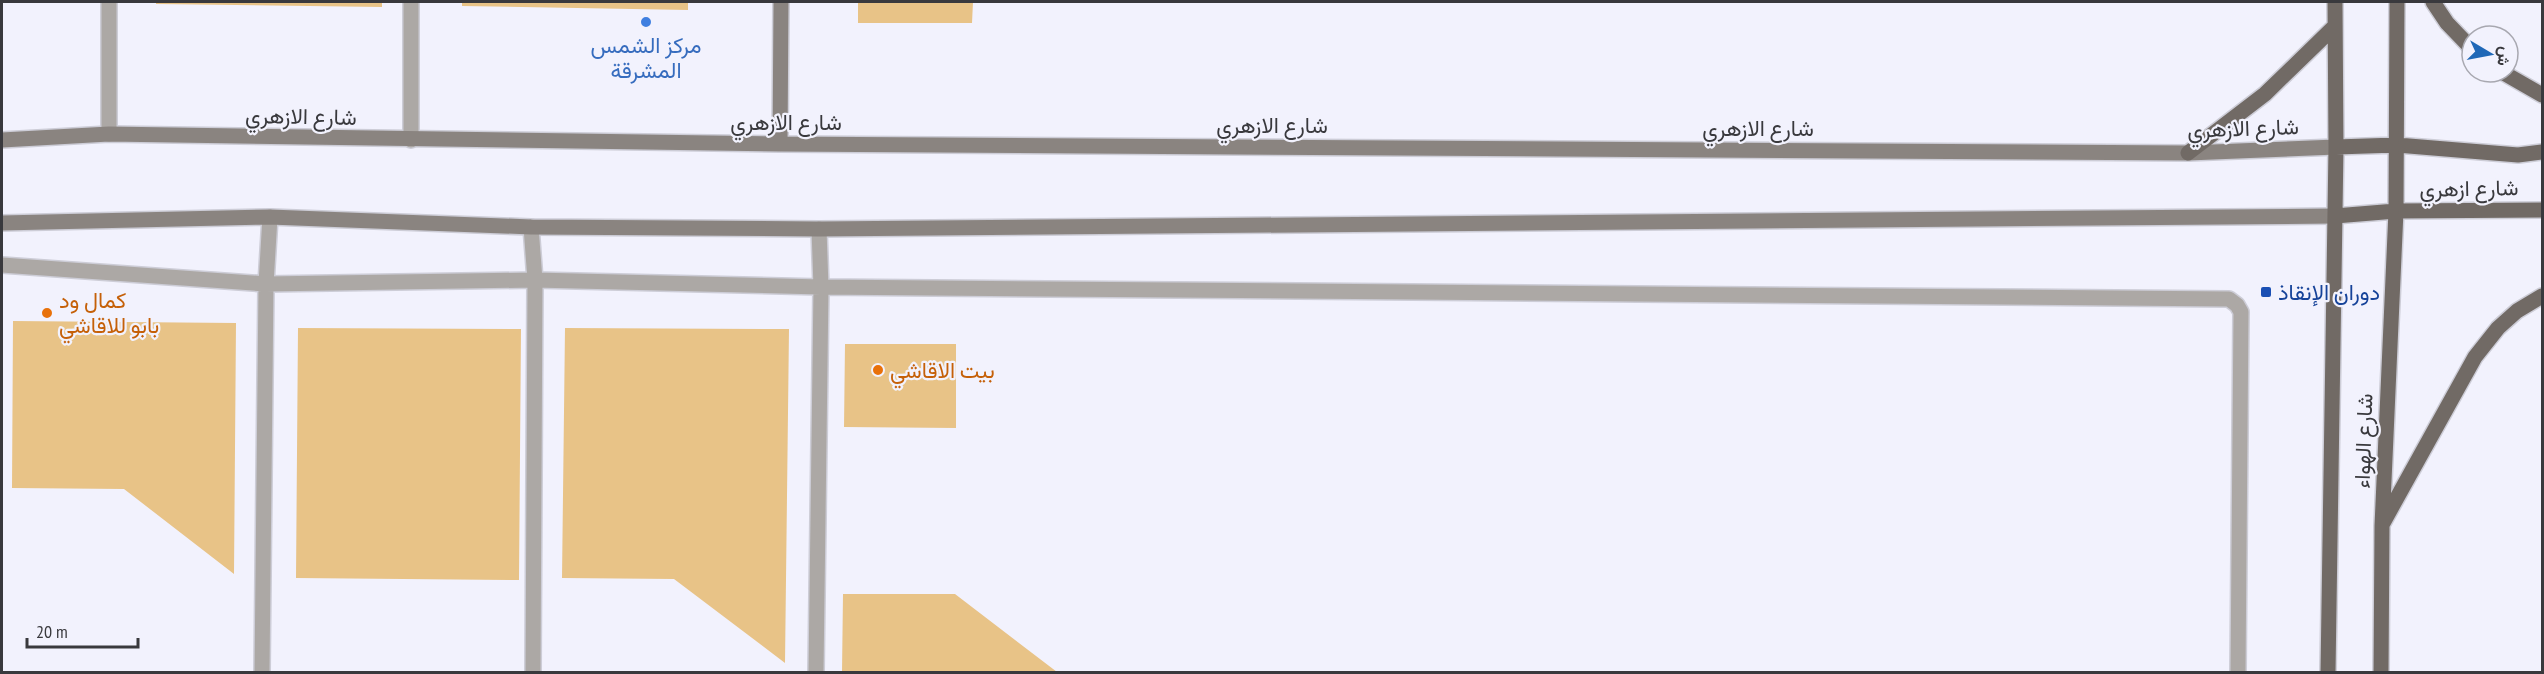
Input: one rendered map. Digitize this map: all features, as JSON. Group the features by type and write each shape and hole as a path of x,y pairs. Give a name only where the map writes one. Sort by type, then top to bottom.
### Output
{"main road":[{"name":"شارع الهواء","path":"2328,672 2336,147 2335,2"},
{"name":"شارع الهواء","path":"2381,672 2382,526 2396,211 2397,2"},
{"path":"2433,2 2447,23 2460,37"},
{"path":"2188,153 2265,94 2335,26"},
{"path":"2520,82 2542,95"},
{"name":"شارع الازهري","path":"2336,147 2397,145 2457,152 2518,154 2542,152"},
{"name":"شارع ازهري","path":"2396,211 2542,210"},
{"path":"2335,216 2396,211"},
{"path":"2382,526 2475,357 2498,328 2517,311 2542,296"}],"street":[{"path":"109,2 109,134"},
{"path":"411,2 411,140"},
{"path":"780,144 781,2"},
{"name":"شارع الازهري","path":"2,140 109,134 780,144 2188,153 2336,147"},
{"path":"2,223 270,217 531,227 819,229 2335,216"},
{"path":"262,672 266,284 270,217"},
{"path":"531,227 535,280 533,672"},
{"path":"816,672 821,288 819,229"},
{"path":"2,264 266,284 535,280 821,288 2229,299 2237,304 2241,312 2238,672"}],"building":[{"path":"156,2 382,2 382,7 156,4"},
{"path":"462,2 688,2 688,10 462,6"},
{"path":"858,2 973,2 972,23 858,23"},
{"path":"13,321 236,323 234,574 124,489 12,488"},
{"path":"298,328 521,329 519,580 296,578"},
{"path":"565,328 789,329 785,663 674,579 562,578"},
{"path":"845,344 956,344 956,428 844,427"},
{"path":"843,594 955,594 1057,672 842,672"}],"place":[{"name":"مركز الشمس المشرقة","path":"646,22"},
{"name":"دوران الإنقاذ","path":"2266,292"},
{"name":"كمال ود بابو للاقاشي","path":"47,313"},
{"name":"بيت الاقاشي","path":"878,370"}]}
